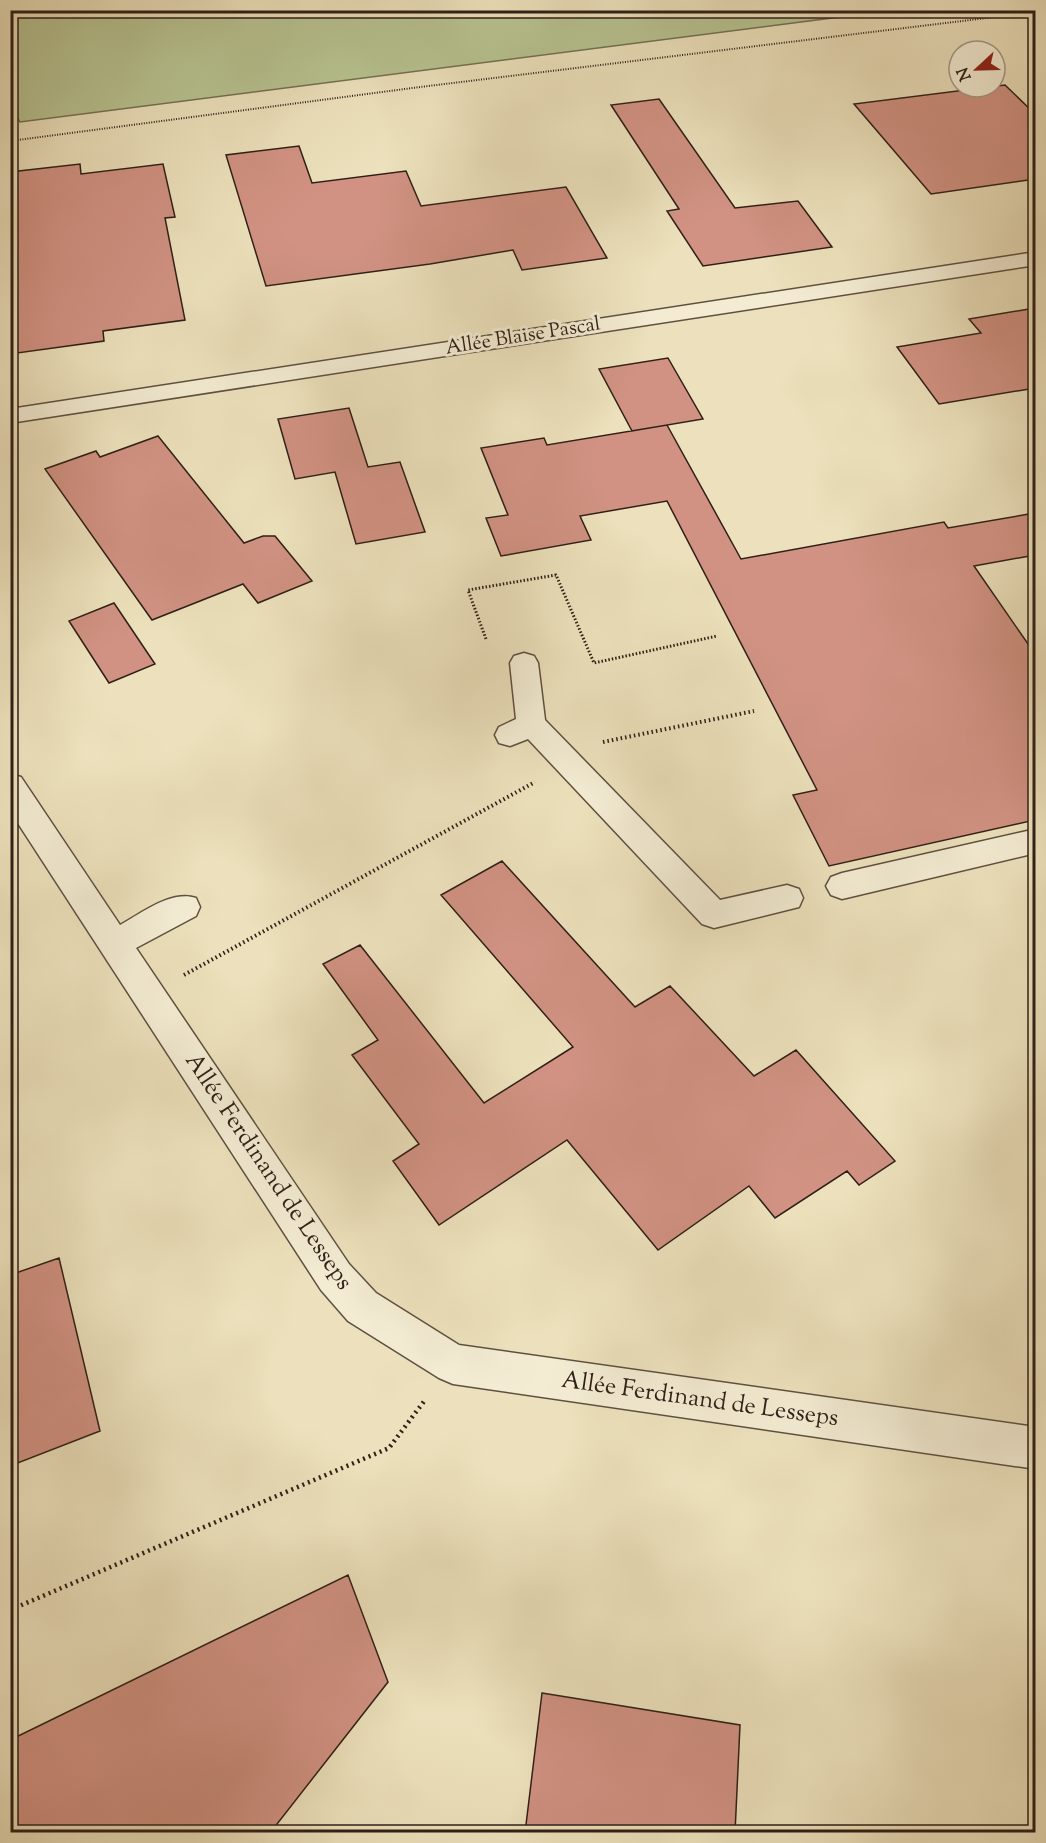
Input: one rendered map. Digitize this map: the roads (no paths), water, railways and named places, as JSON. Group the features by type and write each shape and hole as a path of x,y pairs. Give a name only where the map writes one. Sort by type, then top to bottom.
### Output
{"street":[{"name":"Allée Blaise Pascal","path":"10,416 1035,258"},
{"path":"524,663 520,730 567,762 714,915 787,898"},
{"name":"Allée Ferdinand de Lesseps","path":"10,785 335,1277 362,1307 453,1364 1035,1448"},
{"path":"842,885 1035,841"},
{"path":"115,944 184,907"}]}
